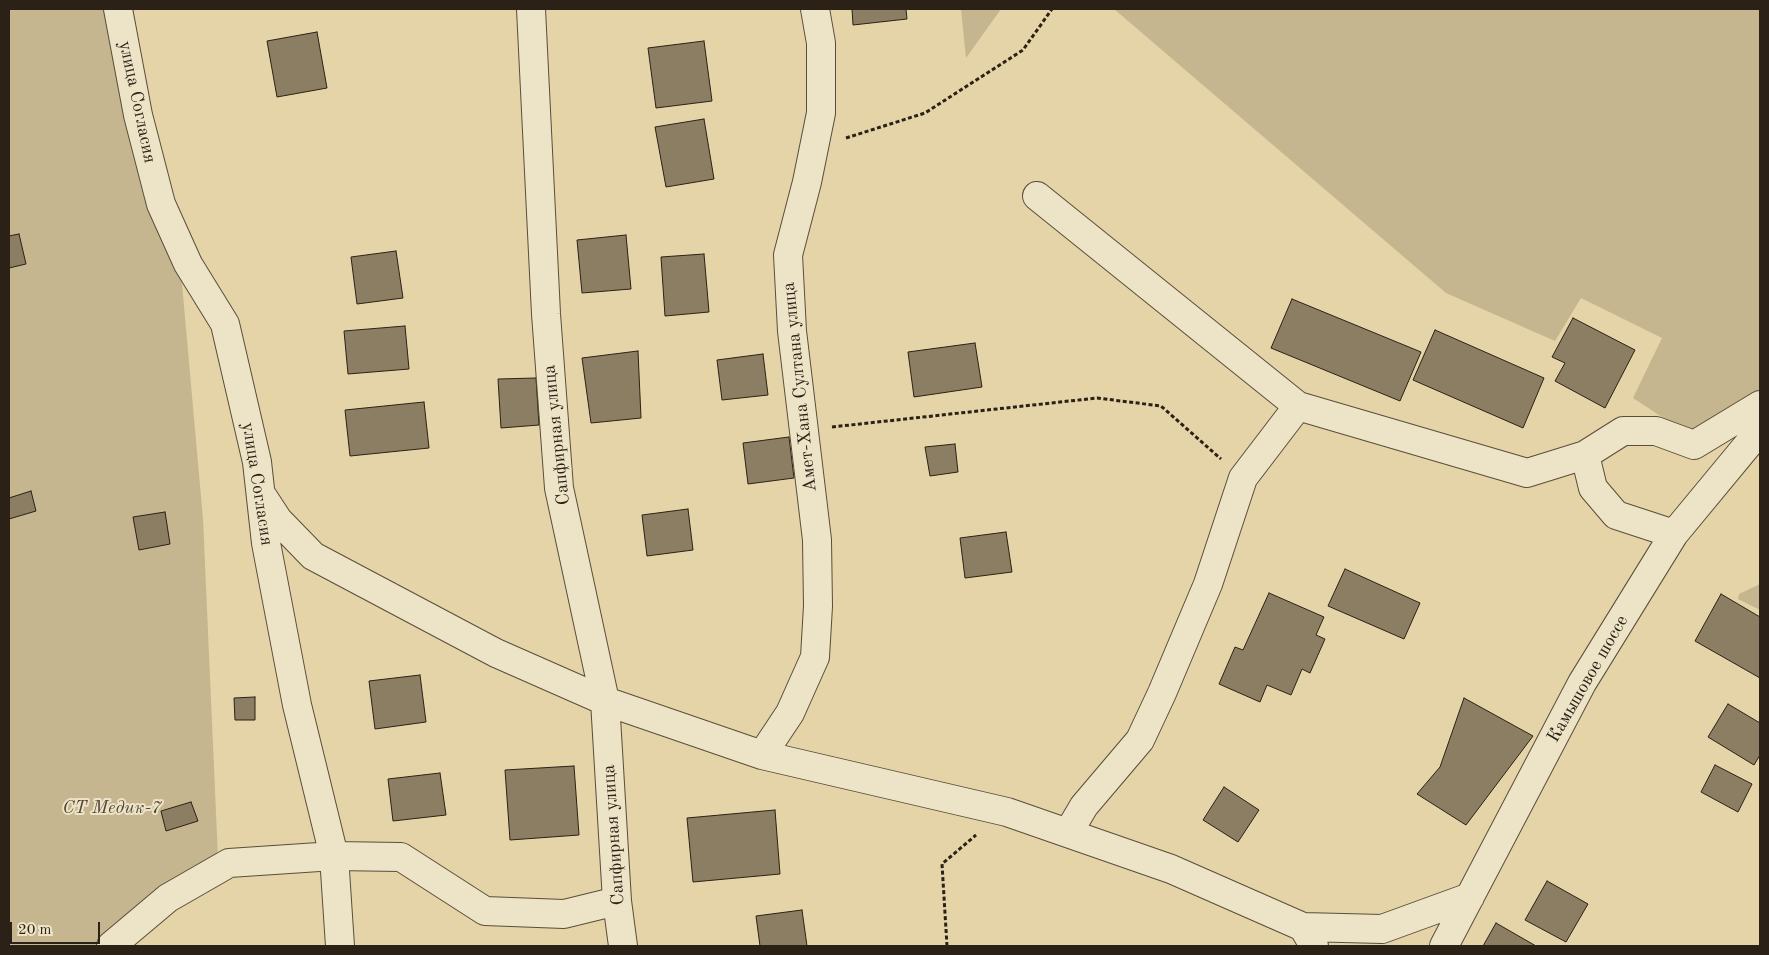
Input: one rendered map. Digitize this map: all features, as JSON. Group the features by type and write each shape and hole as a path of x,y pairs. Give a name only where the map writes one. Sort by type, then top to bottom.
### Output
{"street":[{"name":"улица Согласия","path":"118,9 138,115 161,204 188,264 225,324 257,462 266,544 297,704 334,856 340,946"},
{"name":"Сапфирная улица","path":"531,9 546,314 559,488 605,701 617,901 623,946"},
{"name":"Амет-Хана Султана улица","path":"762,755 790,713 815,657 818,606 817,540 792,331 788,255 807,182 821,113 821,44 815,9"},
{"path":"1037,196 1298,406 1527,473 1586,454 1623,431 1656,431 1694,445 1760,405"},
{"path":"1068,833 1084,806 1140,740 1208,584 1243,478 1298,406"},
{"name":"Камышовое шоссе","path":"1444,946 1582,683 1674,534 1756,443"},
{"path":"1586,454 1593,488 1616,515 1674,534"},
{"path":"261,494 278,520 313,556 496,653 605,701 762,755 1003,811 1171,869 1308,937 1382,929 1470,897"},
{"path":"110,946 168,898 229,863 334,856 401,858 485,911 564,914 617,901"}],"path":[{"path":"814,148 925,113 1023,50 1052,9"},
{"path":"804,430 1097,398 1161,406 1243,478"},
{"path":"947,946 942,864 1003,811"}],"green space":[{"name":"СТ Медик-7","path":"9,9 133,9 182,284 203,519 218,858 104,946 9,946"},
{"path":"961,9 1001,9 966,58"},
{"path":"1114,9 1760,9 1760,393 1688,434 1633,398 1662,338 1581,298 1555,341 1446,293"},
{"path":"1760,584 1760,610 1738,599 1739,594"}],"building":[{"path":"852,9 906,9 907,19 853,25"},
{"path":"317,32 327,88 277,97 267,41"},
{"path":"704,41 712,101 656,108 648,48"},
{"path":"704,119 714,179 666,187 655,127"},
{"path":"19,234 26,264 9,268 9,236"},
{"path":"626,235 631,289 582,293 577,240"},
{"path":"396,251 403,298 357,304 351,257"},
{"path":"704,254 709,312 665,316 661,257"},
{"path":"1292,299 1421,352 1400,401 1271,348"},
{"path":"1573,318 1635,350 1605,408 1555,381 1565,363 1552,357"},
{"path":"405,326 409,369 348,374 344,331"},
{"path":"1435,330 1544,378 1523,428 1413,380"},
{"path":"975,343 982,387 914,397 908,352"},
{"path":"638,351 641,418 591,423 582,358"},
{"path":"763,354 768,395 722,400 717,360"},
{"path":"536,378 539,425 501,428 498,379"},
{"path":"424,402 429,448 350,456 345,410"},
{"path":"789,437 794,478 748,484 743,443"},
{"path":"955,444 958,472 930,476 925,447"},
{"path":"31,491 36,511 9,519 9,498"},
{"path":"688,509 693,550 647,556 642,515"},
{"path":"165,512 170,544 139,550 133,517"},
{"path":"1006,532 1012,572 965,578 960,538"},
{"path":"1345,569 1420,603 1404,639 1328,606"},
{"path":"1269,593 1324,617 1316,635 1325,639 1310,673 1302,669 1291,695 1267,685 1260,702 1219,684 1235,647 1243,650"},
{"path":"1721,594 1760,617 1760,678 1695,641"},
{"path":"420,675 426,722 375,729 369,681"},
{"path":"255,697 255,720 235,720 234,698"},
{"path":"1464,698 1533,736 1466,825 1417,794 1440,767"},
{"path":"1728,704 1760,723 1760,755 1754,765 1708,737"},
{"path":"1715,765 1752,784 1738,812 1701,792"},
{"path":"574,766 579,835 510,840 505,770"},
{"path":"440,773 446,815 393,821 388,779"},
{"path":"1224,787 1259,810 1238,842 1203,820"},
{"path":"191,802 198,821 166,831 161,811"},
{"path":"775,810 780,874 693,882 687,818"},
{"path":"1547,881 1588,904 1566,942 1525,920"},
{"path":"802,910 807,946 760,946 756,916"},
{"path":"1496,923 1536,946 1483,946"}]}
